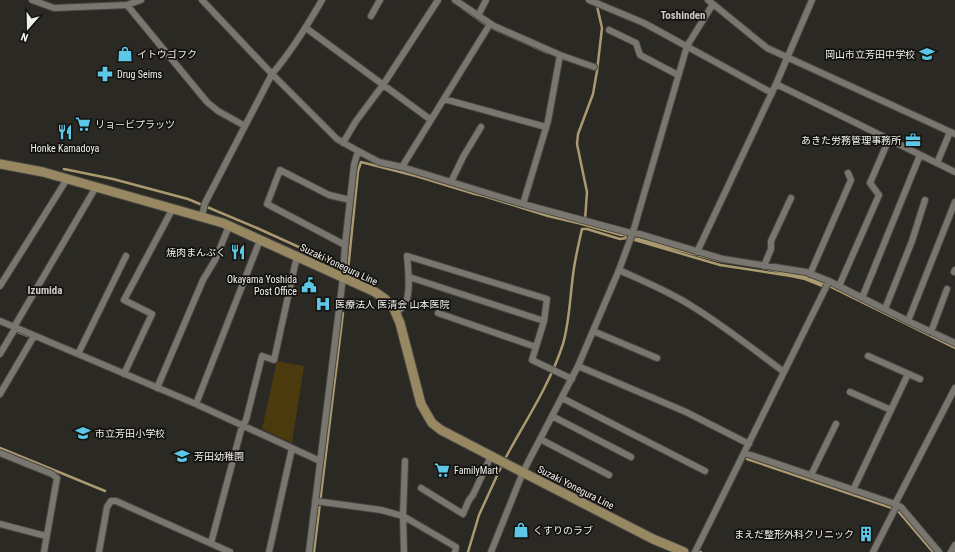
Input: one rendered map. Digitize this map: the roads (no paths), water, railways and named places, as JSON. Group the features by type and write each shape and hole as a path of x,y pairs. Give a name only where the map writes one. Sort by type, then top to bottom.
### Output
{"main road":[{"name":"Suzaki Yonegura Line","path":"0,164 43,172 173,208 204,209 229,226 260,240 297,256 344,272 385,299 395,313 400,323 419,398 432,423 441,430 653,539 684,552"}],"street":[{"path":"32,0 54,8 127,5 141,0"},
{"path":"202,0 272,74 337,139 379,162 402,167 523,204 584,220 632,236 723,259 810,274 827,285 839,286 955,343"},
{"path":"204,209 272,74 306,28 322,0"},
{"path":"371,16 380,0"},
{"path":"343,142 356,121 383,85 438,0"},
{"path":"455,0 490,25 560,57 594,67"},
{"path":"478,16 486,0"},
{"path":"589,0 644,23 772,93"},
{"path":"697,252 772,93 812,0"},
{"path":"491,552 523,472 572,379 619,270 632,236 687,46 711,2 767,48 952,133 936,163"},
{"path":"127,5 207,102 218,111 245,126"},
{"path":"402,167 490,25"},
{"path":"306,28 431,120"},
{"path":"609,30 636,43 640,55 678,75"},
{"path":"523,204 546,127 560,57"},
{"path":"776,84 955,172"},
{"path":"444,99 546,127"},
{"path":"451,182 463,157 481,127"},
{"path":"839,286 879,195 870,183 889,139"},
{"path":"309,552 318,502 320,461 344,272 345,245 354,165 358,151"},
{"path":"862,298 920,155"},
{"path":"345,245 267,204 280,170 329,195 350,200"},
{"path":"810,274 851,180 848,173"},
{"path":"0,286 67,179"},
{"path":"0,354 96,187"},
{"path":"764,266 772,249 771,241 791,198"},
{"path":"884,309 912,241 925,200"},
{"path":"908,321 955,202"},
{"path":"124,374 152,314 124,300 173,208"},
{"path":"157,388 203,280 215,260 229,226"},
{"path":"196,404 260,240"},
{"path":"78,354 126,256"},
{"path":"214,547 243,426 262,356 274,360 297,256"},
{"path":"395,313 404,307 407,299 409,277 407,256 547,299 544,321 532,360 572,379"},
{"path":"619,270 654,285 689,304 725,328 784,372"},
{"path":"409,277 544,321"},
{"path":"695,552 827,285"},
{"path":"931,332 948,288"},
{"path":"438,313 536,347"},
{"path":"0,321 14,329 29,332 34,336 196,404 320,461"},
{"path":"593,331 657,358"},
{"path":"0,394 34,336"},
{"path":"868,356 920,379"},
{"path":"578,366 686,412 749,444"},
{"path":"853,490 908,374"},
{"path":"873,552 955,388"},
{"path":"850,392 890,410"},
{"path":"562,398 706,471"},
{"path":"552,416 631,457"},
{"path":"811,475 836,424"},
{"path":"540,439 608,475"},
{"path":"269,552 292,448"},
{"path":"0,453 52,474 57,478 44,552"},
{"path":"745,453 853,490 895,507 901,507 939,552"},
{"path":"421,488 463,514 491,456"},
{"path":"404,552 403,516 405,461"},
{"path":"99,552 107,507 111,501 116,501 214,547 230,552"},
{"path":"318,502 381,510 403,516 456,547 455,552"},
{"path":"0,524 46,536"},
{"path":"951,552 955,545"}],"waterway":[{"path":"585,220 587,192 577,144 578,134 593,94 597,71 602,28 597,6 599,0"},
{"path":"462,8 488,26"},
{"path":"494,29 548,53"},
{"path":"348,270 358,171 361,162 416,176 548,216 723,262"},
{"path":"64,169 113,179 188,199 334,263"},
{"path":"506,457 545,388 558,359 569,316 575,263 582,229 587,229 620,239 627,238 635,240 720,265 805,279 825,287"},
{"path":"762,268 806,277 829,286 955,348"},
{"path":"314,552 343,313"},
{"path":"15,331 28,336"},
{"path":"0,448 105,491"},
{"path":"747,459 898,511 933,552"},
{"path":"468,552 479,515 501,467"}],"place":[{"name":"イトウゴフク","path":"125,54"},
{"name":"岡山市立芳田中学校","path":"927,54"},
{"name":"Drug Seims","path":"105,74"},
{"name":"リョービプラッツ","path":"83,124"},
{"name":"Honke Kamadoya","path":"65,132"},
{"name":"あきた労務管理事務所","path":"913,140"},
{"name":"焼肉まんぷく","path":"238,252"},
{"name":"Okayama Yoshida Post Office","path":"309,285"},
{"name":"医療法人 医清会 山本医院","path":"323,304"},
{"name":"市立芳田小学校","path":"83,433"},
{"name":"芳田幼稚園","path":"182,456"},
{"name":"FamilyMart","path":"442,470"},
{"name":"くすりのラブ","path":"521,530"},
{"name":"まえだ整形外科クリニック","path":"866,534"}],"district":[{"name":"Toshinden","path":"683,15"},
{"name":"Izumida","path":"45,290"}]}
